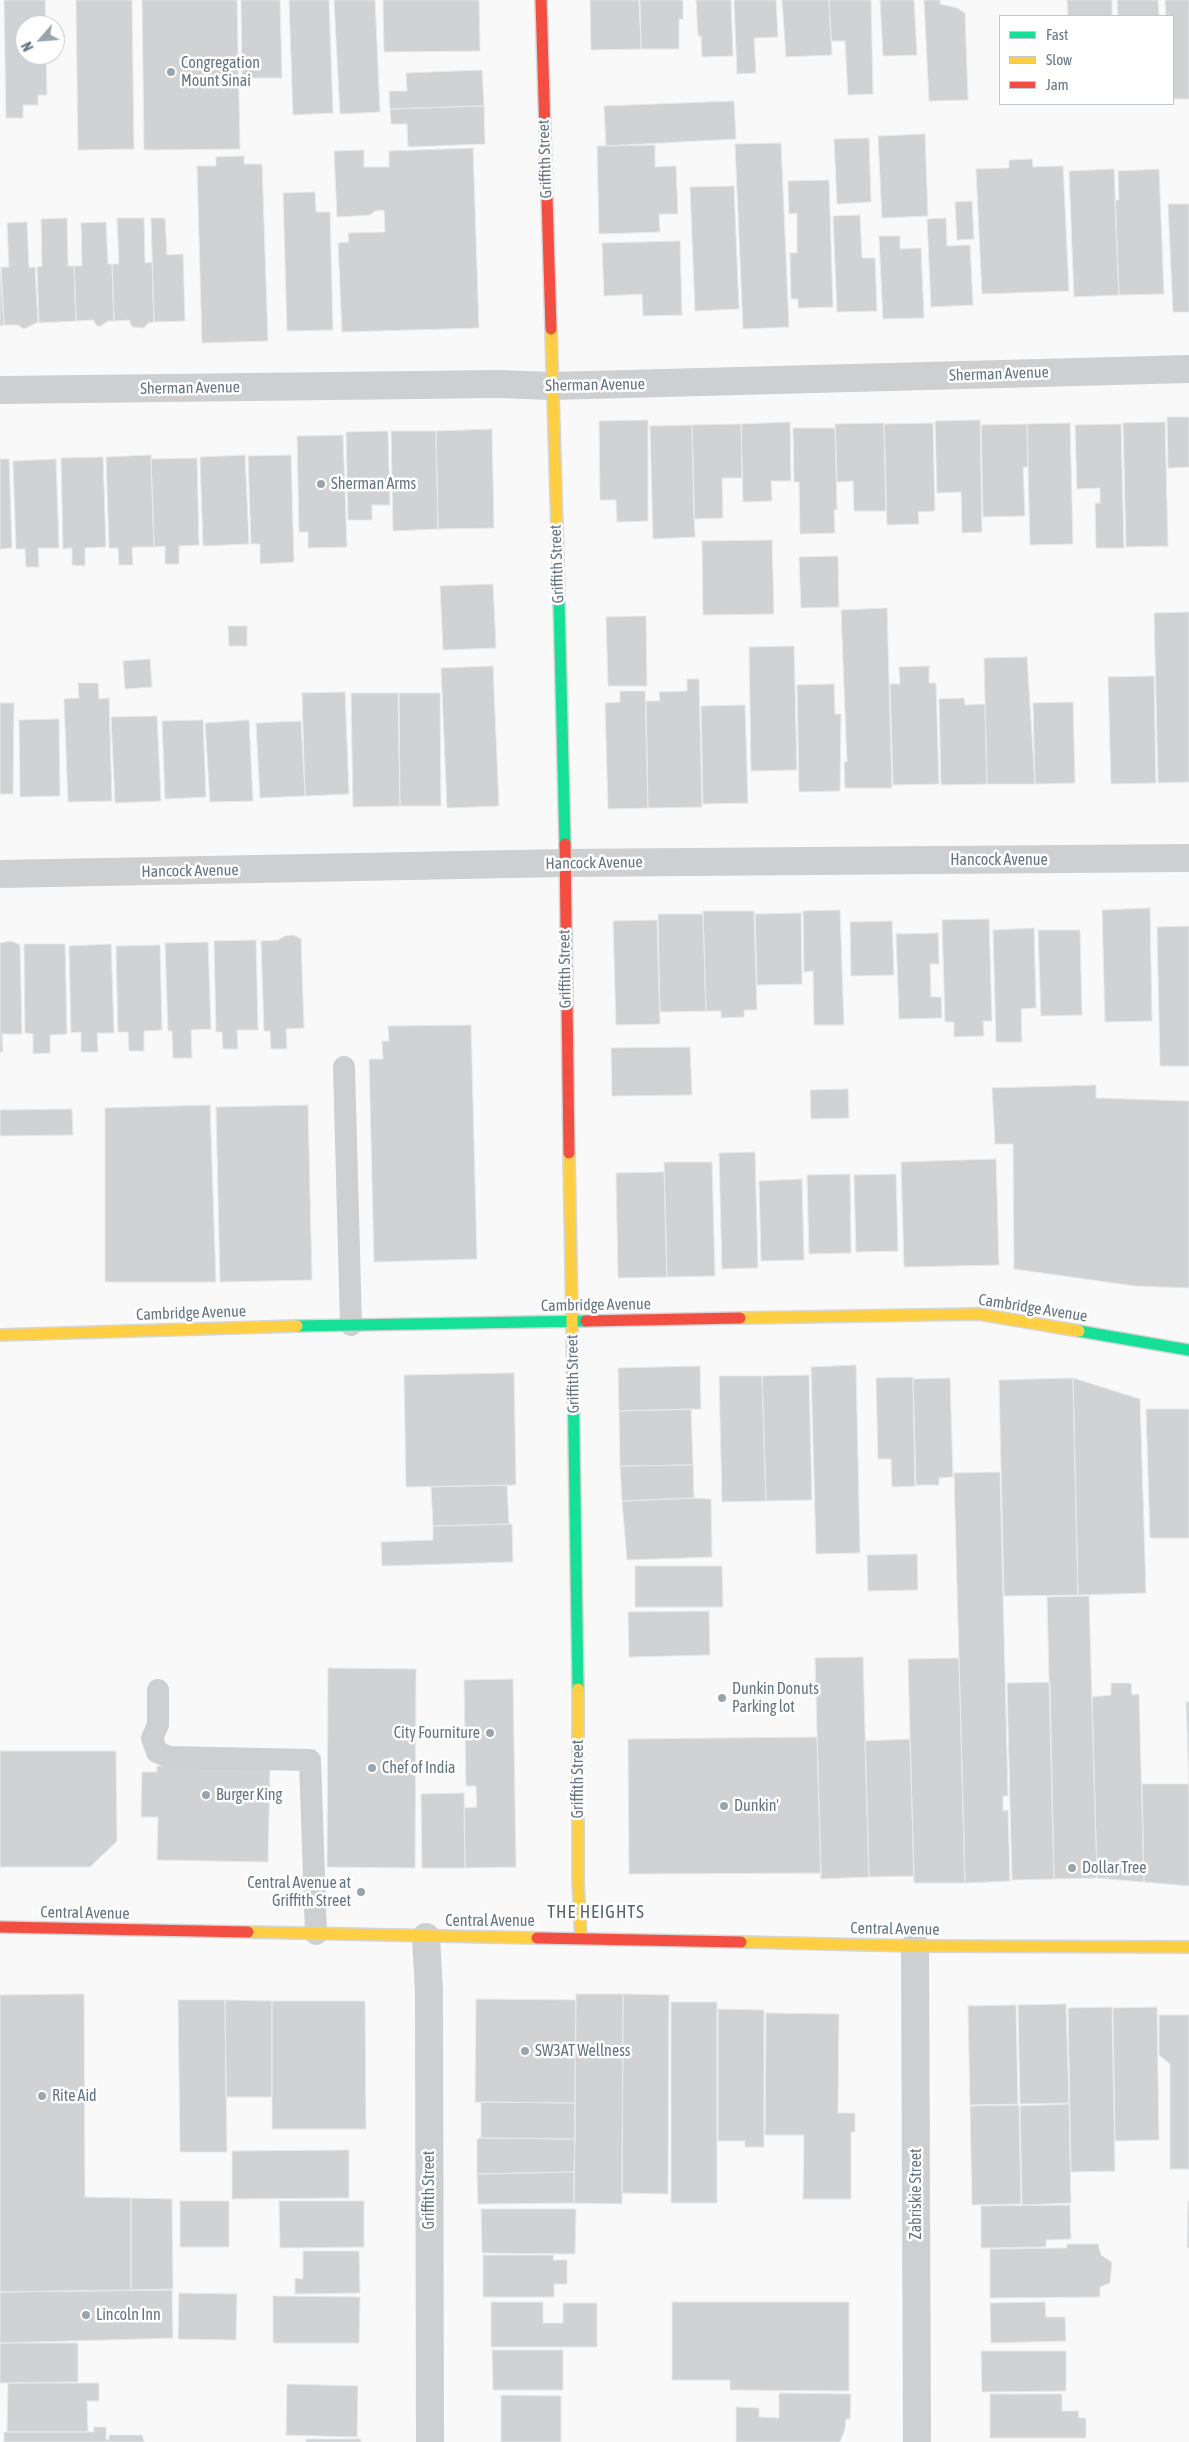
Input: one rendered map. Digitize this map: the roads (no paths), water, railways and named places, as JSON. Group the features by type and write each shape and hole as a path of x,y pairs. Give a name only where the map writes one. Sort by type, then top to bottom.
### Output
{"street":[{"name":"Griffith Street","path":"541,0 564,813 563,863 578,1599 578,1881 581,1938"},
{"name":"Sherman Avenue","path":"0,390 499,384 552,386 1189,369"},
{"name":"Hancock Avenue","path":"0,874 563,863 1189,858"},
{"name":"Cambridge Avenue","path":"0,1335 572,1320 979,1314 1189,1350"},
{"name":"Central Avenue","path":"0,1927 915,1946 1189,1947"},
{"name":"Griffith Street","path":"426,1937 429,1991 430,2442"},
{"name":"Zabriskie Street","path":"915,1946 917,2442"}],"lane":[{"path":"344,1067 351,1325"},
{"path":"158,1690 158,1725 152,1738 156,1752 170,1757 310,1760 316,1934"}],"place":[{"name":"Congregation Mount Sinai","path":"171,72"},
{"name":"Sherman Arms","path":"321,484"},
{"name":"Dunkin Donuts Parking lot","path":"722,1698"},
{"name":"City Fourniture","path":"490,1733"},
{"name":"Chef of India","path":"372,1768"},
{"name":"Burger King","path":"206,1795"},
{"name":"Dunkin'","path":"724,1806"},
{"name":"Dollar Tree","path":"1072,1868"},
{"name":"Central Avenue at Griffith Street","path":"361,1892"},
{"name":"SW3AT Wellness","path":"525,2051"},
{"name":"Rite Aid","path":"42,2096"},
{"name":"Lincoln Inn","path":"86,2315"}],"district":[{"name":"THE HEIGHTS","path":"596,1912"}]}
